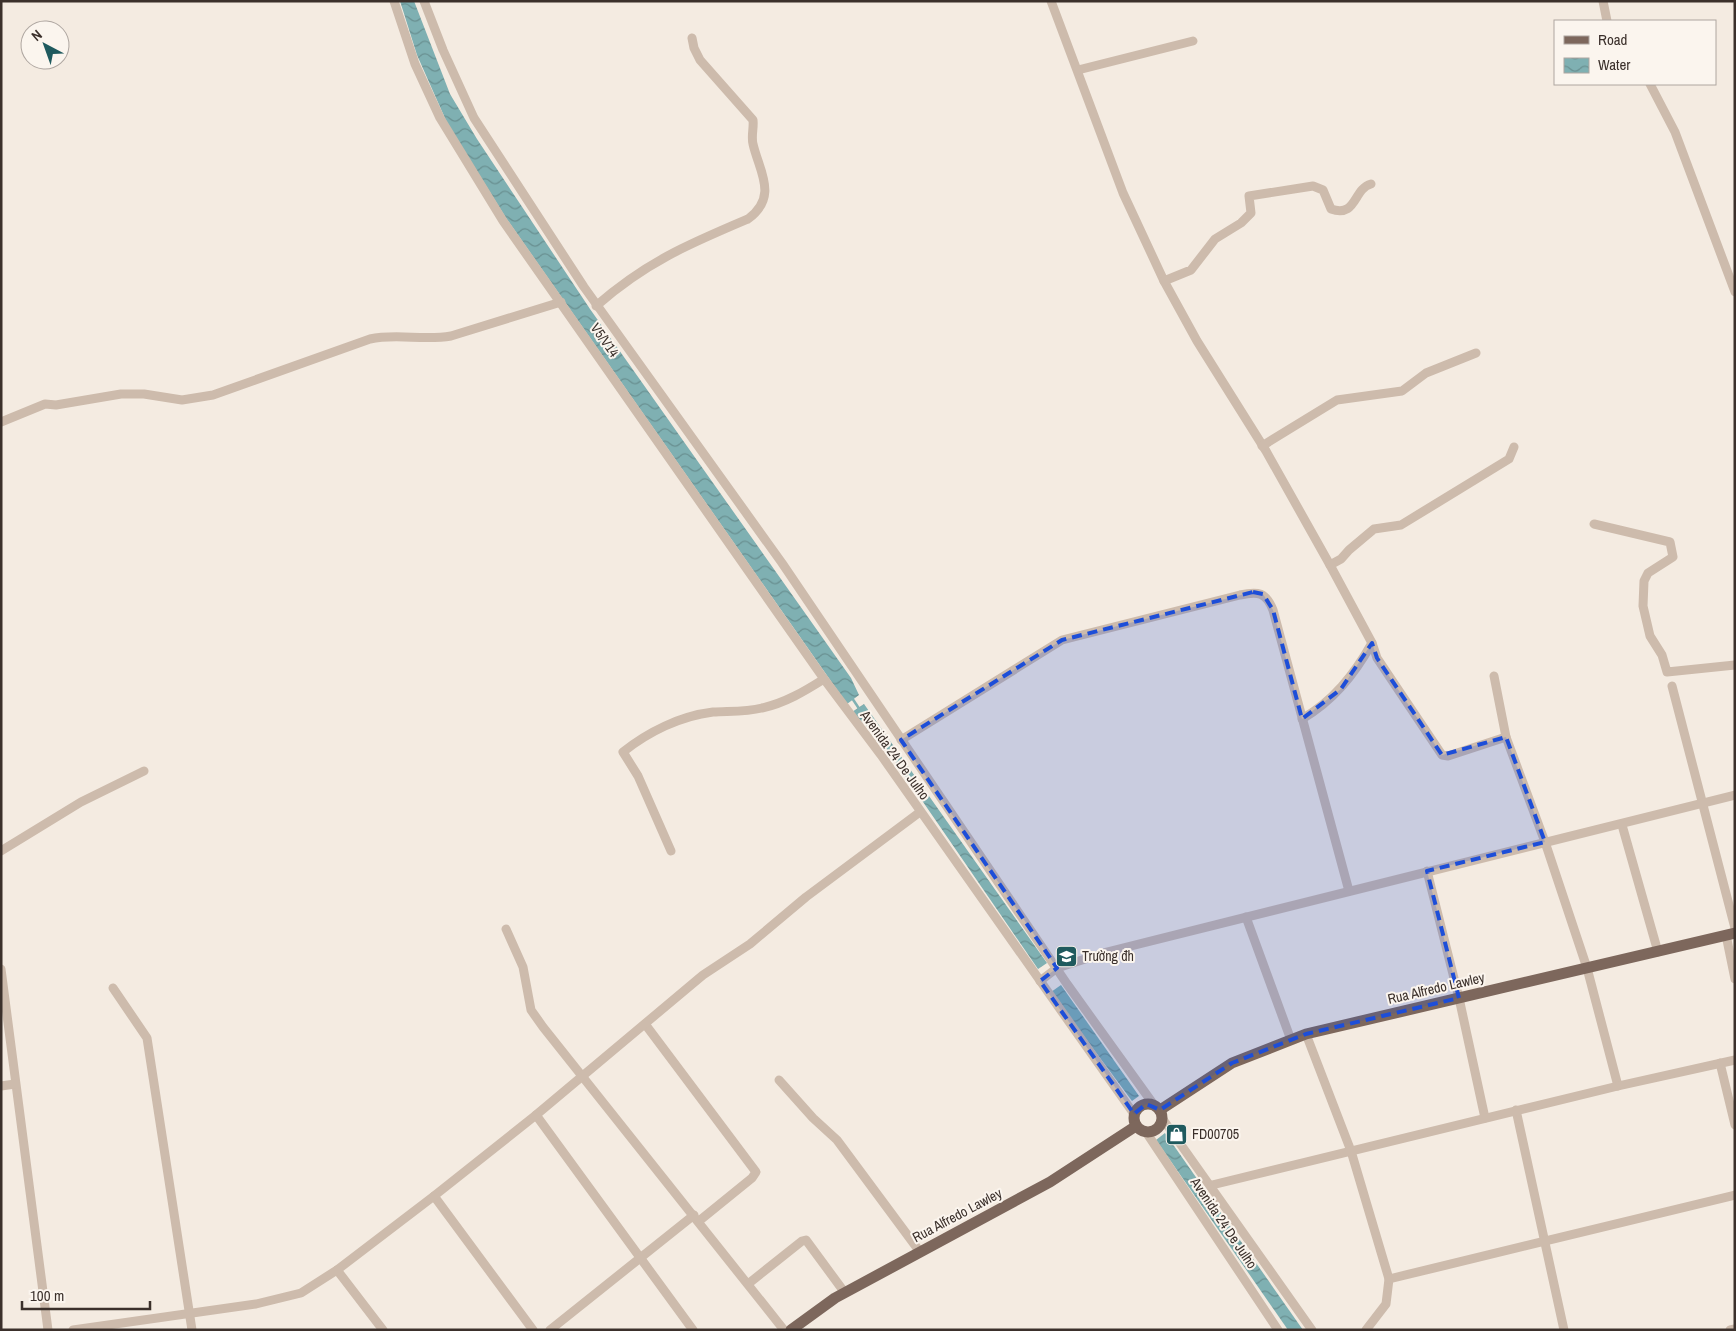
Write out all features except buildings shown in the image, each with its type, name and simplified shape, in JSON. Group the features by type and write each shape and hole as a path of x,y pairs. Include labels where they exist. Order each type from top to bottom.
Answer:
{"main road":[{"name":"Rua Alfredo Lawley","path":"1159,1111 1232,1063 1306,1034 1658,952 1732,932"},
{"path":"1142,1105 1159,1111 1157,1129 1139,1124 1142,1105"},
{"name":"Rua Alfredo Lawley","path":"791,1330 845,1293 1050,1182 1139,1124"}],"street":[{"name":"V5/V14","path":"394,1 415,64 440,118 503,221 824,679"},
{"path":"424,1 442,50 474,118 596,306 782,563 1057,968 1212,1185 1312,1330"},
{"path":"1051,1 1123,193 1164,281 1197,341 1262,446 1330,565 1372,643 1377,658 1442,755 1448,756 1506,737"},
{"path":"1603,1 1607,20"},
{"path":"596,306 624,281 653,263 675,253 694,241 748,219 755,214 762,200 766,185 752,140 753,120 700,60 694,48 692,38"},
{"path":"1078,70 1193,41"},
{"path":"1651,85 1674,132 1735,292"},
{"path":"1164,281 1191,270 1215,239 1241,223 1251,212 1248,199 1250,196 1313,186 1323,190 1331,209 1347,209 1352,206 1361,189 1371,184"},
{"path":"1,422 45,404 56,405 121,394 144,394 182,400 205,397 327,356 370,338 386,335 432,340 451,336 561,302"},
{"path":"1262,446 1337,400 1402,391 1426,373 1476,353"},
{"path":"1330,565 1341,559 1374,529 1401,525 1509,459 1514,447"},
{"path":"1594,524 1670,542 1674,557 1648,573 1644,581 1643,606 1650,636 1662,655 1668,672 1735,665"},
{"path":"901,740 1062,640 1099,629 1253,592 1263,594 1271,605 1349,891"},
{"path":"1302,719 1315,711 1341,689 1360,666 1372,643"},
{"path":"1494,676 1506,737 1545,842 1587,968 1618,1086"},
{"path":"671,851 638,776 623,752 640,738 696,715 760,709 787,700 824,679"},
{"name":"Avenida 24 De Julho","path":"824,679 881,755 1040,981 1278,1330"},
{"path":"1672,686 1703,804 1732,932 1735,979"},
{"path":"1,851 81,802 144,771"},
{"path":"1040,981 1057,968 1107,952 1545,842 1622,825 1735,795"},
{"path":"74,1330 190,1314 301,1293 337,1270 434,1196 536,1116 703,975 750,944 806,896 920,812"},
{"path":"1622,825 1658,952"},
{"path":"1427,872 1459,998 1485,1118"},
{"path":"1246,917 1291,1040"},
{"path":"506,929 523,967 531,1010 784,1330"},
{"path":"1,969 48,1330"},
{"path":"113,988 147,1038 192,1330"},
{"path":"550,1330 642,1256 752,1178 756,1172 645,1024"},
{"path":"1306,1034 1351,1151 1390,1279 1386,1304 1367,1329"},
{"path":"1212,1185 1516,1110 1735,1060"},
{"path":"1720,1063 1735,1126"},
{"path":"779,1080 813,1118 837,1140 920,1252"},
{"path":"1,1086 15,1084"},
{"path":"1516,1110 1543,1242 1564,1330"},
{"path":"536,1116 642,1256 693,1330"},
{"path":"1390,1279 1735,1195"},
{"path":"434,1196 533,1330"},
{"path":"748,1284 802,1241 806,1240 845,1293"},
{"path":"337,1270 383,1330"},
{"path":"1730,1330 1735,1329"}],"highlighted area":[{"path":"1253,592 1263,594 1273,610 1302,719 1341,689 1372,643 1377,658 1442,755 1506,737 1545,842 1427,871 1459,998 1306,1034 1232,1063 1160,1110 1146,1104 1134,1114 1040,981 1057,968 901,740 1062,640"}],"water":[{"path":"400,1 414,1 450,94 477,139 590,309 851,678 859,695 847,704 506,218 448,125 417,55"},
{"path":"864,704 1047,963 1038,969 879,738 852,712"},
{"path":"1061,985 1139,1096 1132,1101 1051,992"},
{"path":"1165,1133 1303,1330 1288,1330 1156,1140"}],"waterway":[{"path":"852,698 860,710"}],"place":[{"name":"Trường đh","path":"1066,956"},
{"name":"FD00705","path":"1176,1134"}]}
